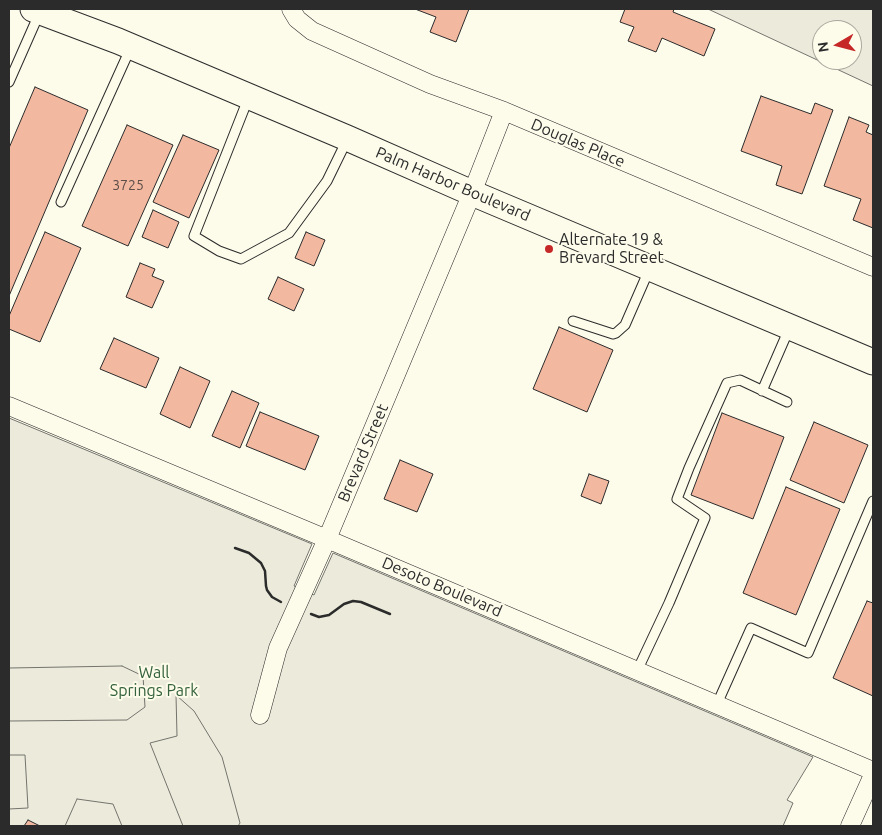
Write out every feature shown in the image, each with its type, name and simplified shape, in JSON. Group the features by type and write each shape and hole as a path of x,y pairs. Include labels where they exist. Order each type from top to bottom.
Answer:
{"main road":[{"name":"Palm Harbor Boulevard","path":"37,10 249,96 472,193 873,362"}],"street":[{"name":"Douglas Place","path":"291,9 296,18 312,31 430,84 504,111 873,267"},
{"name":"Brevard Street","path":"260,715 278,648 327,539 472,193 504,111"},
{"name":"Desoto Boulevard","path":"9,406 873,771"},
{"path":"850,826 873,775"}],"lane":[{"path":"9,82 37,10"},
{"path":"61,202 131,47"},
{"path":"249,96 194,236 219,251 242,259 289,233 327,181 348,138"},
{"path":"573,321 612,334 616,333 625,325 650,268"},
{"path":"762,391 790,327"},
{"path":"637,671 670,603 705,518 677,499 727,382 740,380 787,402"},
{"path":"717,704 751,628 808,653 873,501"}],"green space":[{"path":"708,9 873,9 873,86 839,70 862,70 862,20 812,20 812,58"},
{"name":"Wall Springs Park","path":"9,418 312,544 294,586 314,595 333,553 813,757 787,800 793,803 783,826 9,826"}],"shaded area":[{"path":"122,666 143,676 145,707 127,720 9,721 9,668"},
{"path":"176,695 194,711 222,757 240,823 238,826 183,826 150,743 177,736"},
{"path":"9,755 25,755 28,808 9,809"},
{"path":"77,799 113,804 122,826 65,826"}],"building":[{"path":"415,9 469,9 456,42 430,32 436,17"},
{"path":"625,9 674,9 673,12 715,29 704,56 662,38 656,52 628,41 634,27 620,22"},
{"path":"35,87 88,110 9,296 9,148"},
{"path":"761,96 811,114 815,103 833,110 802,194 776,185 782,166 741,151"},
{"path":"849,117 869,125 866,132 873,135 873,228 853,220 861,199 824,186"},
{"path":"127,125 173,145 128,246 82,226"},
{"path":"183,135 219,150 189,218 153,202"},
{"path":"153,210 179,222 168,248 142,237"},
{"path":"45,232 81,248 40,342 9,329 9,316"},
{"path":"306,232 325,240 314,266 295,258"},
{"path":"140,263 155,269 152,276 164,281 152,308 126,297"},
{"path":"278,277 304,289 294,311 268,299"},
{"path":"559,327 613,350 587,412 533,389"},
{"path":"114,338 159,358 146,388 100,369"},
{"path":"180,367 210,381 190,428 160,414"},
{"path":"232,391 259,403 240,448 212,436"},
{"path":"260,412 319,436 305,470 246,446"},
{"path":"722,413 784,437 753,519 691,495"},
{"path":"814,422 868,445 844,503 790,480"},
{"path":"400,460 433,474 417,512 384,499"},
{"path":"589,474 609,481 601,504 581,496"},
{"path":"786,487 840,509 796,615 743,593"},
{"path":"867,601 873,603 873,696 833,678"},
{"path":"28,820 40,826 24,826"}],"wall":[{"path":"235,548 249,553 261,563 265,571 267,590 272,597 281,602"},
{"path":"311,614 319,617 329,615 344,604 353,601 361,602 390,614"}],"place":[{"name":"Alternate 19 & Brevard Street","path":"549,249"}]}
